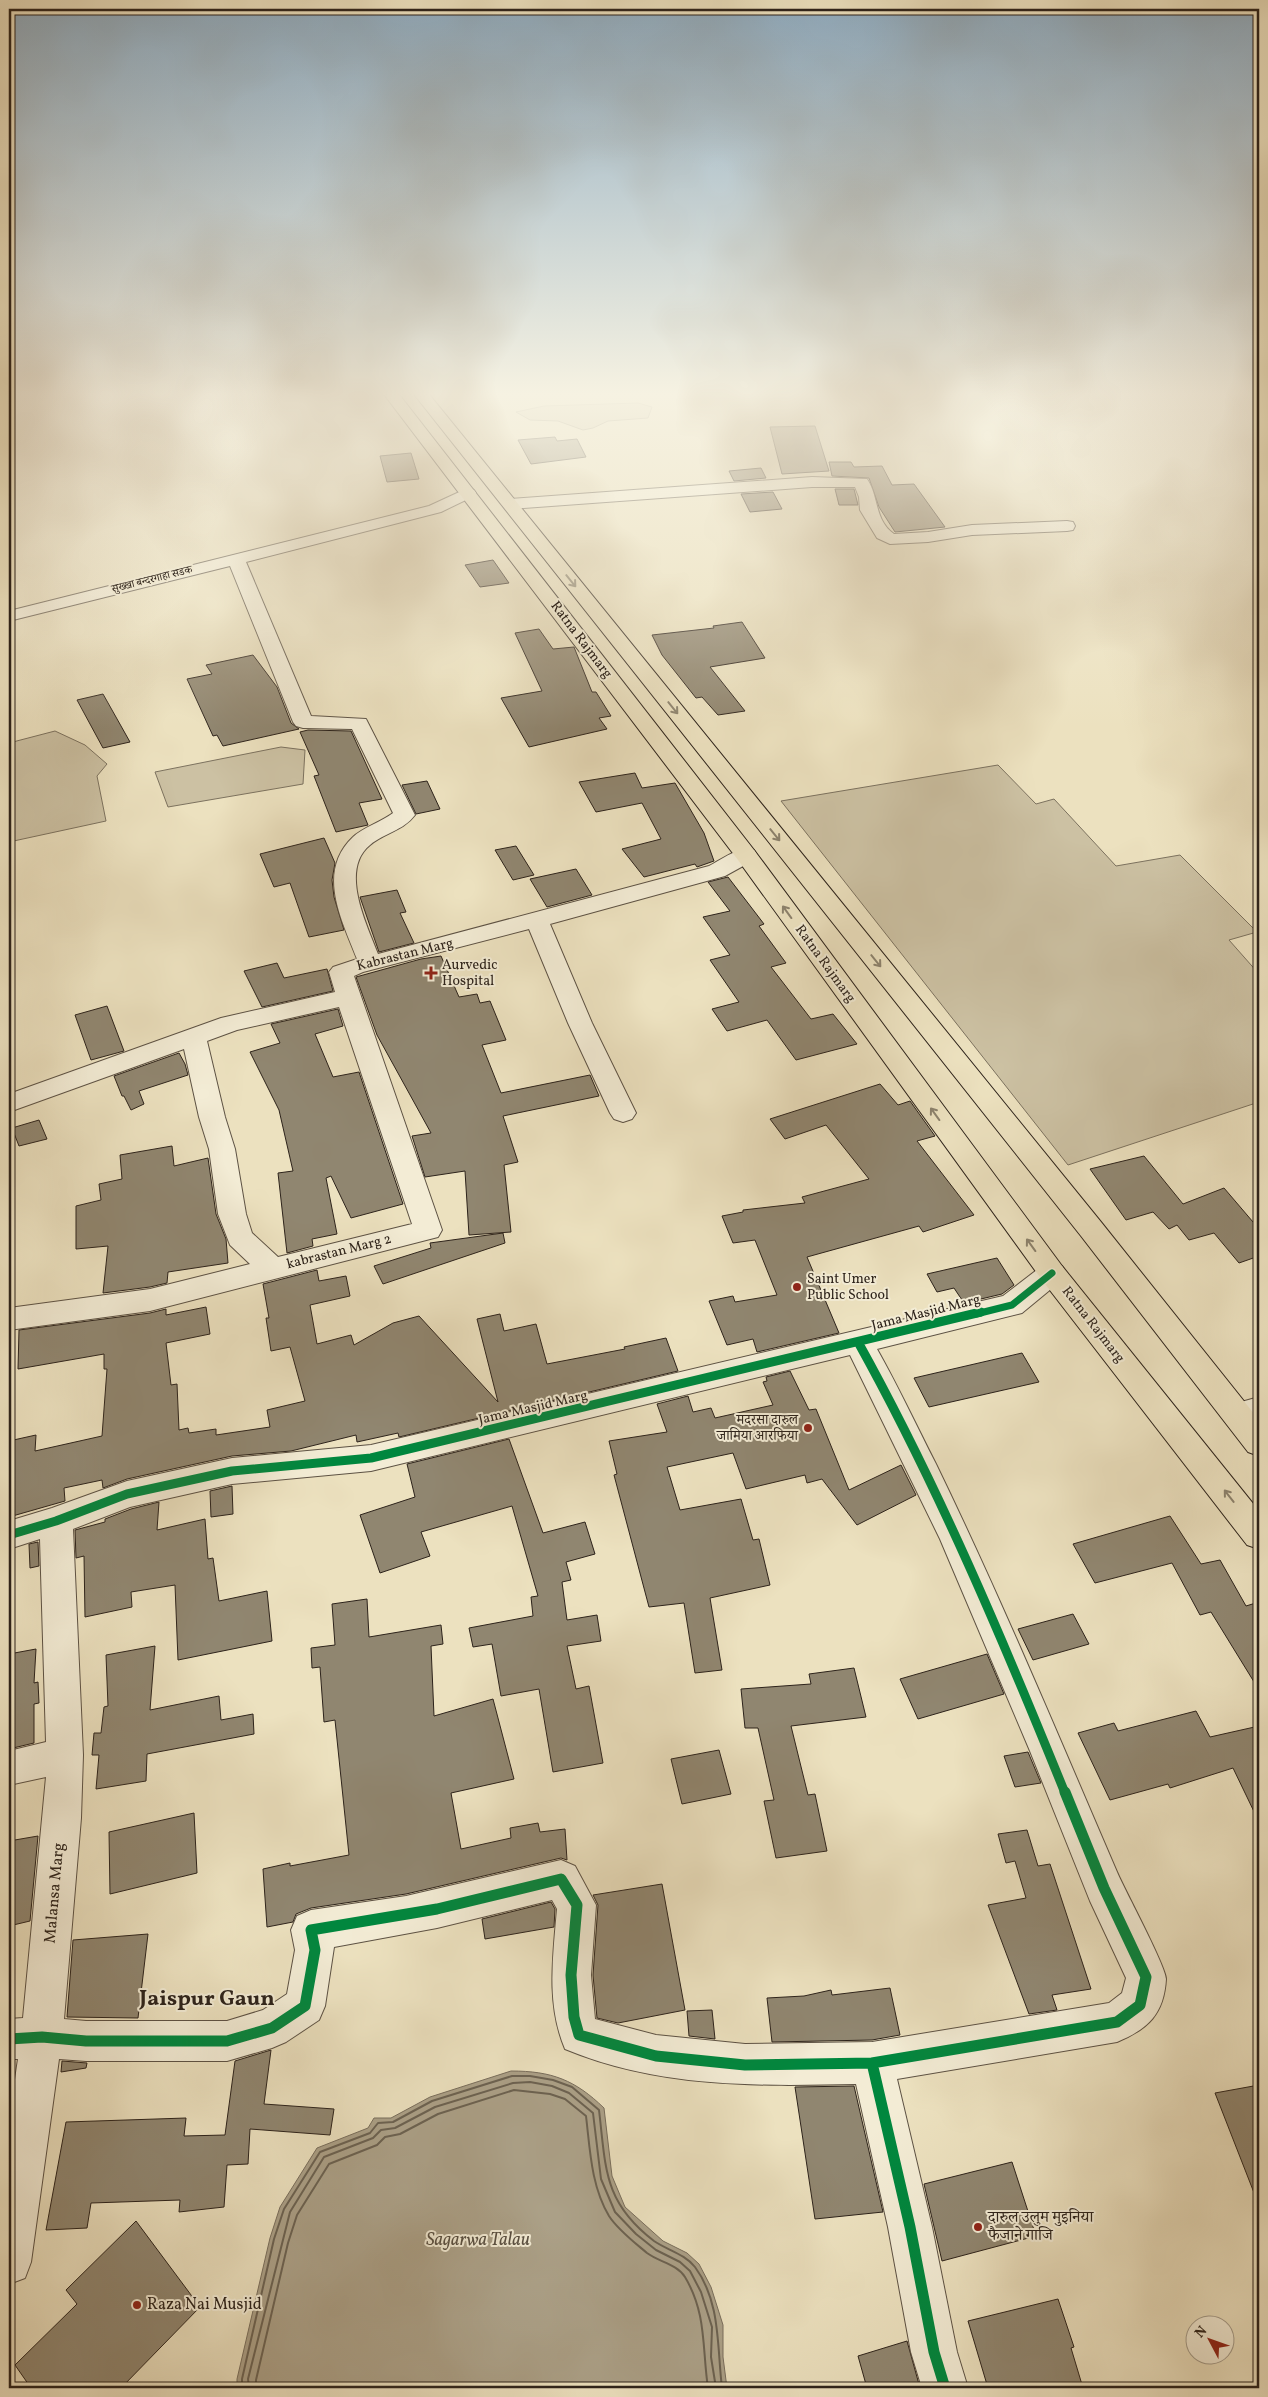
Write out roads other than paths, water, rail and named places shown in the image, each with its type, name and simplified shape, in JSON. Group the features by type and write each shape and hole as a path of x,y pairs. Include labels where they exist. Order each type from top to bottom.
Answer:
{"highway":[{"name":"Ratna Rajmarg","path":"477,505 746,855 1052,1273 1259,1534"},
{"name":"Ratna Rajmarg","path":"511,505 1248,1412 1259,1443"}],"street":[{"name":"सुख्खा बन्दरगाहा सडक","path":"9,616 442,505"},
{"path":"868,505 868,510 883,534 890,539 928,537 972,530 1067,526"},
{"path":"236,558 303,722 359,722 404,815 390,826 361,841 346,865 346,900 370,963"},
{"name":"Kabrastan Marg","path":"348,997 341,972 537,921 717,871 746,855"},
{"path":"537,921 580,1023 623,1113"},
{"path":"9,1103 230,1024 348,997"},
{"name":"kabrastan Marg 2","path":"9,1319 150,1300 428,1230 348,997"},
{"path":"192,1038 202,1069 212,1117 222,1149 235,1222 240,1238 271,1268"},
{"name":"Jama Masjid Marg","path":"9,1535 56,1521 127,1494 232,1471 371,1458 1012,1305 1052,1273"},
{"path":"25,2038 121,2042 227,2041 272,2028 305,2006 315,1950 312,1930 357,1924 482,1900 561,1879 577,1905 572,1976 574,2017 579,2035 656,2056 745,2065 872,2063 1116,2022 1140,2005 1146,1976 1104,1888 1048,1751 956,1540 878,1378 858,1342"},
{"name":"Malansa Marg","path":"9,2262 25,2038 62,1818 65,1754 56,1521"},
{"path":"9,1768 65,1754"},
{"path":"872,2063 910,2227 934,2352 945,2388"}],"water":[{"name":"Sagarwa Talau","path":"511,2071 539,2073 562,2079 583,2090 604,2108 612,2176 625,2207 663,2241 687,2253 699,2264 711,2287 723,2325 723,2357 727,2388 237,2388 237,2379 270,2238 280,2207 317,2148 368,2128 374,2118 391,2118 430,2097"}],"place":[{"name":"Aurvedic Hospital","path":"431,973"},
{"name":"Saint Umer Public School","path":"797,1287"},
{"name":"मदरसा दारुल जामिया आरफिया","path":"808,1428"},
{"name":"दारुल उलुम मुइनिया फैजाने गाजि","path":"978,2227"},
{"name":"Raza Nai Musjid","path":"137,2305"}],"district":[{"name":"Jaispur Gaun","path":"207,1999"}]}
